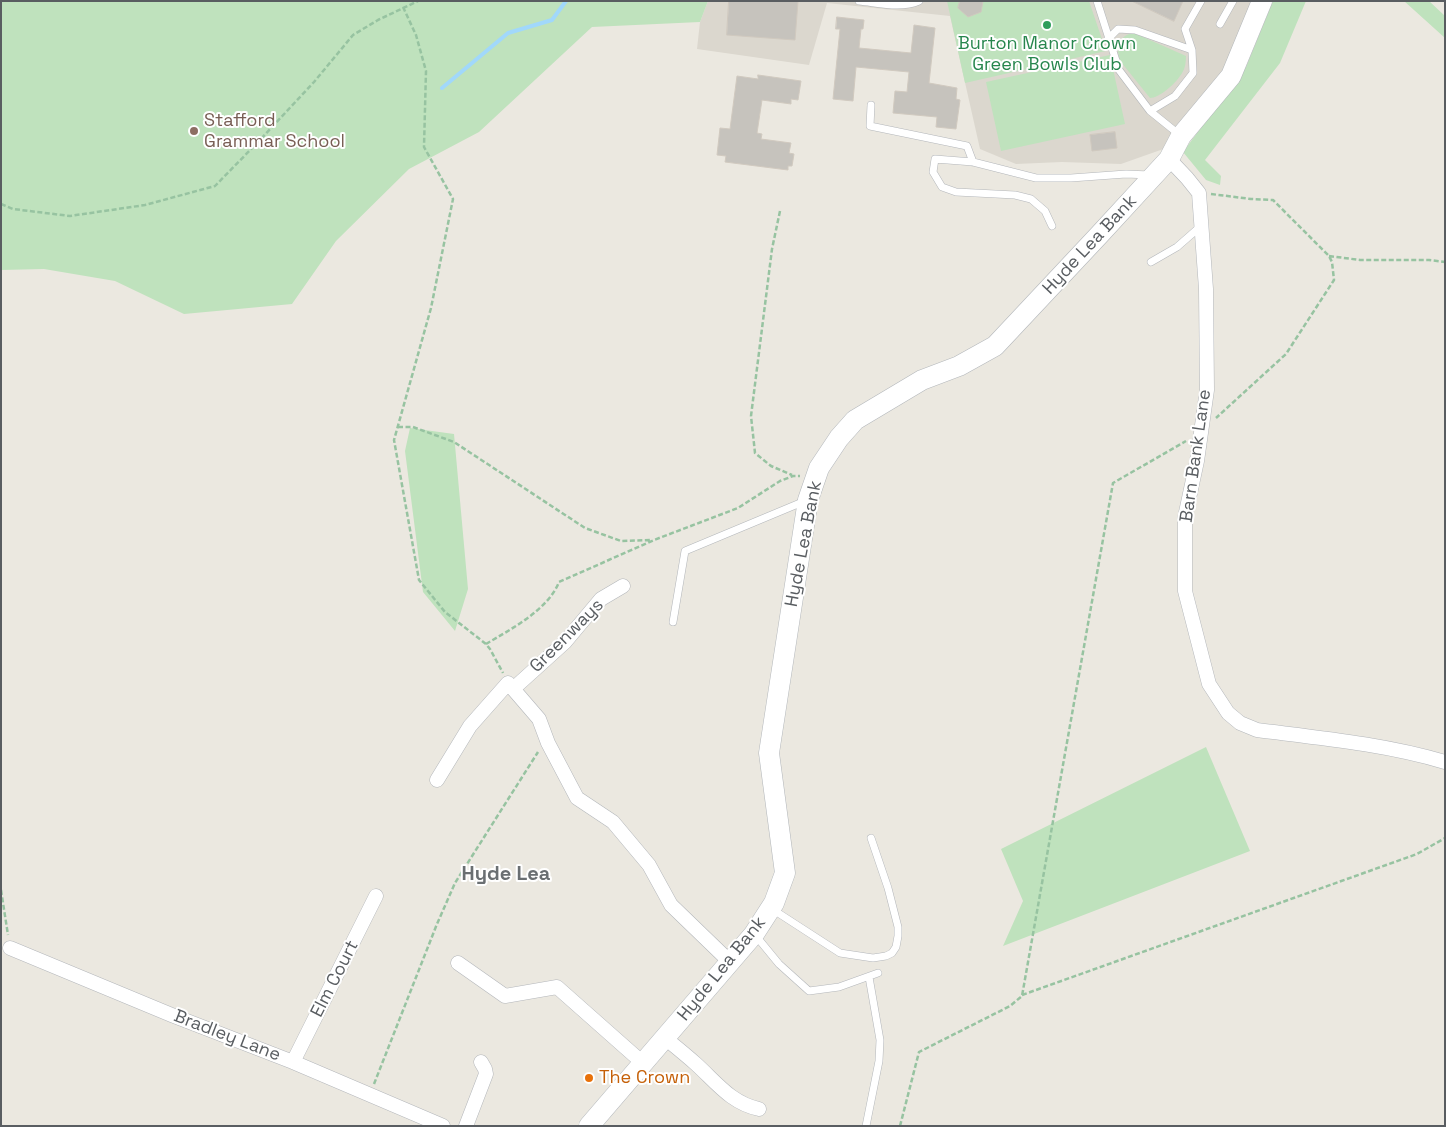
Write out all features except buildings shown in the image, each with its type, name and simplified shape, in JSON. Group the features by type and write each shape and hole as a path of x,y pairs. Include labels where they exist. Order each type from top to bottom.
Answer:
{"street":[{"name":"Hyde Lea Bank","path":"589,1126 754,934 774,903 785,873 768,753 808,500 815,476 839,438 855,420 922,380 959,366 995,346 1168,158 1181,136 1231,76 1262,1"},
{"path":"1168,158 1199,193"},
{"name":"Barn Bank Lane","path":"1199,193 1206,289 1207,390 1197,461 1185,517 1185,591 1210,684 1228,713 1240,723 1257,730 1384,747 1445,762"},
{"name":"Greenways","path":"437,780 470,726 510,686 565,642 601,599 623,586"},
{"path":"510,686 539,719 548,743 578,798 613,822 649,865 671,905 730,962"},
{"name":"Elm Court","path":"293,1062 376,896"},
{"name":"Bradley Lane","path":"10,948 174,1016 293,1062 443,1126"},
{"path":"458,963 505,996 557,987 644,1064"},
{"path":"665,1038 696,1063 733,1098 747,1106 760,1109"},
{"path":"466,1126 486,1074 481,1062"}],"lane":[{"path":"859,1 902,5 913,4 919,1"},
{"path":"1097,1 1119,70 1150,111 1181,136"},
{"path":"1150,111 1175,96 1193,74 1192,50 1185,30 1200,1"},
{"path":"1220,24 1233,1"},
{"path":"1108,39 1118,30 1135,30 1192,50"},
{"path":"871,105 870,126 967,146 972,162"},
{"path":"1052,226 1045,212 1031,199 1015,195 956,192 942,187 933,172 935,159 972,162 1036,178 1071,178 1126,174 1153,175"},
{"path":"1151,262 1177,247 1202,226"},
{"path":"674,622 685,551 808,500"},
{"path":"771,908 840,953 873,958 892,953 896,947 898,927 888,888 871,838"},
{"path":"754,934 779,964 809,991 839,987 878,973"},
{"path":"866,1126 879,1061 880,1040 869,977"}],"path":[{"path":"1,204 13,209 70,216 145,205 215,186 314,82 353,36 378,20 418,1"},
{"path":"403,7 416,35 426,71 424,147 453,199 431,308 394,440 419,580 445,612 486,644 510,686"},
{"path":"1022,996 1113,483 1200,433 1286,354 1334,280 1332,262 1329,256 1273,200 1199,193"},
{"path":"780,211 772,250 752,416 755,453 771,466 793,476"},
{"path":"1329,256 1360,260 1429,260 1445,262"},
{"path":"398,426 414,426 454,442 585,528 621,541 654,540"},
{"path":"486,644 527,620 555,592 559,582 654,540 738,508 780,480 793,476 815,476"},
{"path":"370,1095 455,883 532,762 542,747 548,743"},
{"path":"900,1126 919,1052 1010,1006 1022,996 1417,854 1445,838"},
{"path":"1,890 10,948"}],"shaded area":[{"path":"708,1 1257,1 1225,73 1169,147 1121,164 1062,162 1016,164 980,149 950,16 827,3 809,65 697,49 700,22"}],"green space":[{"name":"Stafford Grammar School","path":"1,1 708,1 700,22 592,27 479,132 409,169 336,241 292,304 184,314 115,281 44,269 1,270"},
{"path":"947,1 1089,1 1106,51 965,83"},
{"path":"1273,1 1306,1 1280,63 1205,160 1221,176 1220,185 1206,180 1183,152 1246,67"},
{"path":"1404,1 1429,1 1445,16 1445,38"},
{"path":"1134,33 1186,56 1182,74 1158,96 1150,98 1119,57 1119,43 1124,37"},
{"path":"1110,55 1125,124 1001,151 986,82"},
{"path":"410,428 454,434 468,589 455,631 423,592 405,451"},
{"path":"1206,747 1250,851 1003,946 1023,901 1001,849"}],"waterway":[{"path":"442,88 508,33 552,20 566,1"}],"place":[{"name":"Burton Manor Crown Green Bowls Club","path":"1047,25"},
{"name":"Stafford Grammar School","path":"194,131"},
{"name":"The Crown","path":"589,1078"}],"district":[{"name":"Hyde Lea","path":"506,875"}]}
